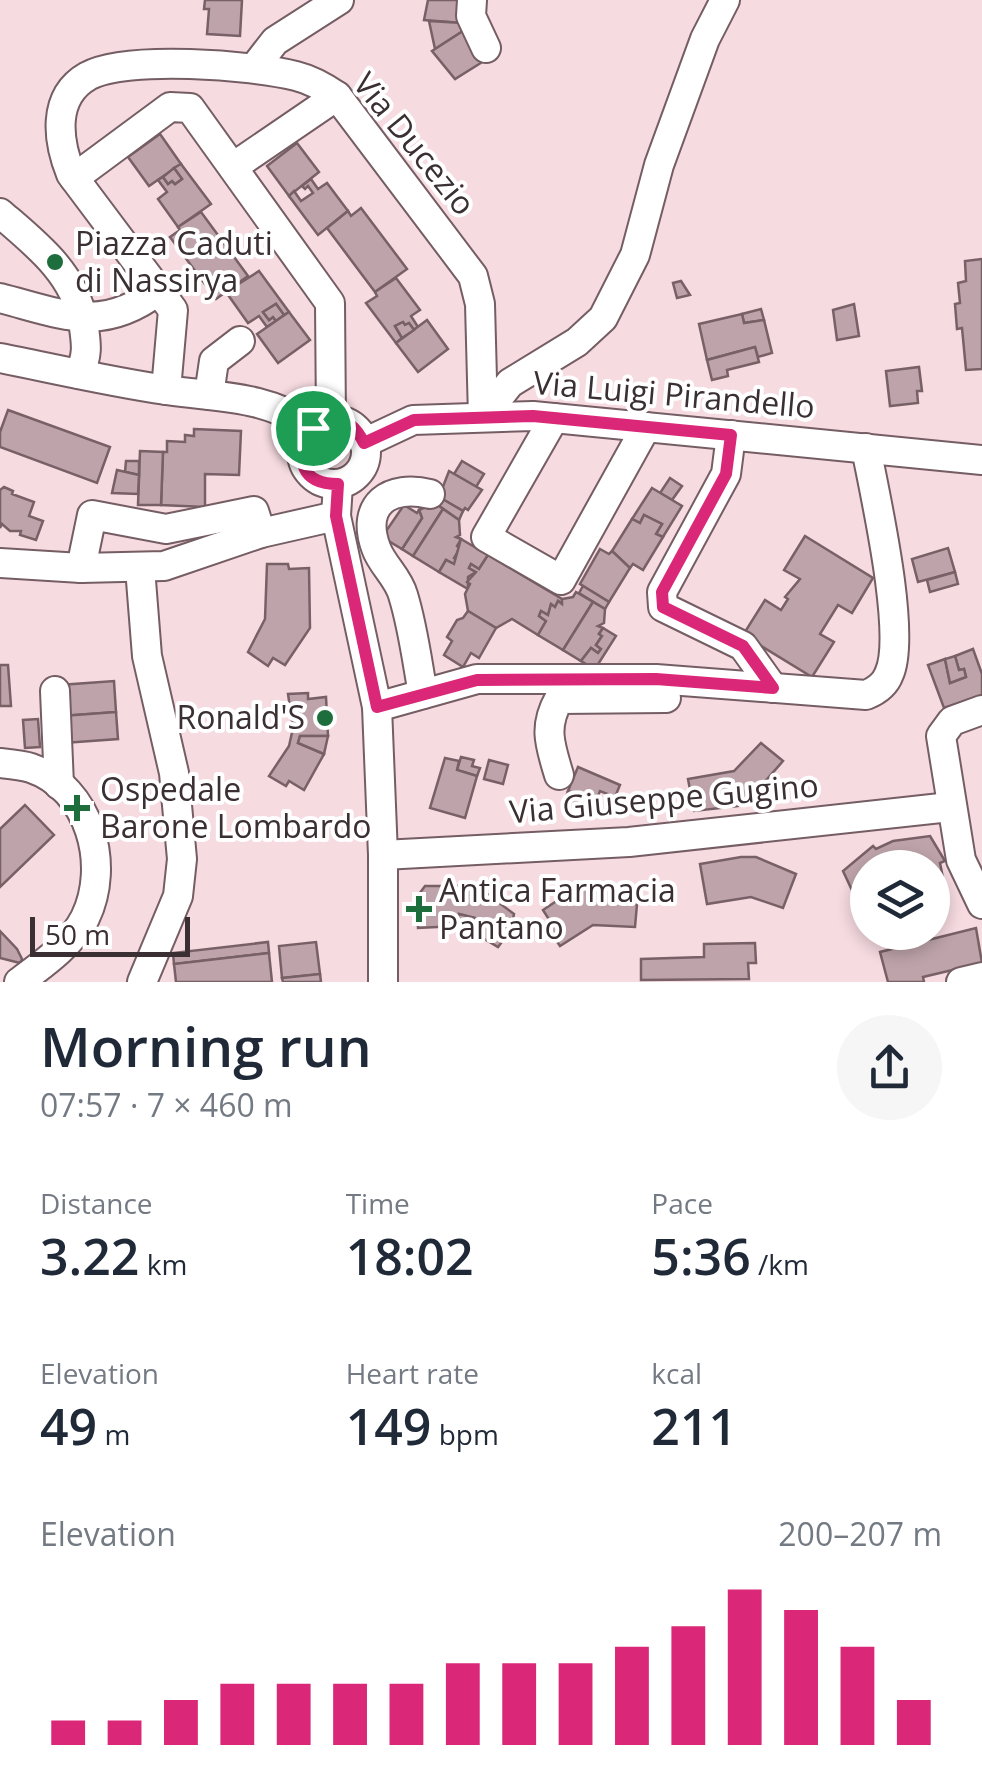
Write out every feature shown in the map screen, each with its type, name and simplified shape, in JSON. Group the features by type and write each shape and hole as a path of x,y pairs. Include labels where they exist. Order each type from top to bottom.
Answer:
{"street":[{"path":"472,0 471,16 486,48"},
{"path":"483,417 510,383 577,342 603,318 634,254 659,165 705,39 725,0"},
{"path":"254,68 275,41 324,4"},
{"name":"Via Ducezio","path":"166,390 173,310 74,178 63,153 59,124 71,92 88,76 154,64 254,68 318,83 337,96 473,276 480,304 483,417"},
{"path":"233,167 337,96"},
{"path":"0,358 166,390 248,399 322,424 354,428 364,443 363,465 353,478 338,484 314,478 303,461 305,439 322,424 330,303 190,108 170,107 74,178"},
{"path":"0,213 70,281 81,306 88,342 79,374"},
{"path":"0,298 82,320 136,307 158,290"},
{"path":"210,395 214,361 240,341"},
{"path":"554,418 486,537 561,580 646,427"},
{"name":"Via Luigi Pirandello","path":"364,443 414,420 554,418 982,460"},
{"path":"731,435 726,474 662,592 663,607 743,646 773,688"},
{"path":"377,707 477,680 656,679 866,695 877,690 889,676 894,655 889,570 866,448"},
{"path":"338,484 336,516 377,707 383,982"},
{"path":"423,694 401,587 376,550 374,519 379,502 388,494 412,490 430,494"},
{"path":"81,568 92,514 166,529 254,512 262,534"},
{"path":"0,563 81,568 164,566 262,534 336,516"},
{"path":"140,568 147,656 174,773 182,860 178,896 142,982"},
{"path":"559,775 547,736 550,714 559,699 696,698 701,682"},
{"path":"55,691 59,785"},
{"path":"982,710 952,720 943,730 941,742 961,860 982,904"},
{"path":"0,764 32,768 59,785 83,812 94,841 98,868 94,896 84,921 23,981"},
{"name":"Via Giuseppe Gugino","path":"383,855 629,842 950,806"},
{"path":"961,982 982,977"}],"building":[{"path":"205,0 242,0 240,36 207,34 209,9 204,9"},
{"path":"428,0 463,0 462,23 424,20"},
{"path":"429,21 462,23 463,31 435,49"},
{"path":"463,31 484,61 455,79 432,51"},
{"path":"160,134 181,164 149,186 128,157"},
{"path":"297,143 319,172 289,196 267,166"},
{"path":"181,164 211,204 178,227 158,199 167,192 158,180 163,177 168,184 175,184 182,179 174,168"},
{"path":"174,168 182,179 168,184 163,177"},
{"path":"311,179 318,189 327,183 348,211 318,235 289,196 294,191 301,201 313,193 308,186 302,186"},
{"path":"361,208 407,269 375,292 327,228 348,211 351,216"},
{"path":"201,212 248,276 216,299 170,237"},
{"path":"982,259 982,369 966,370 962,328 957,329 958,283 966,281 965,261"},
{"path":"259,271 289,312 284,315 276,304 263,312 269,320 273,317 276,321 267,327 259,316 248,323 226,292"},
{"path":"396,278 420,310 411,316 418,327 414,330 409,323 395,326 402,338 396,343 366,303"},
{"path":"681,281 690,295 677,298 673,283"},
{"path":"276,304 284,315 276,321 273,317 269,320 263,312"},
{"path":"854,304 859,336 837,340 833,310"},
{"path":"761,309 764,320 744,323 742,314"},
{"path":"289,312 310,340 278,363 257,334"},
{"path":"742,314 744,323 764,320 772,353 758,357 755,347 707,360 699,324"},
{"path":"427,320 448,349 418,372 396,343"},
{"path":"403,322 414,330 402,338 395,326"},
{"path":"755,347 759,362 727,370 728,376 712,380 707,360"},
{"path":"919,367 922,391 917,391 918,403 890,406 886,371"},
{"path":"8,410 110,447 97,483 0,447 0,432"},
{"path":"194,429 241,431 239,475 205,474 205,507 161,505 167,441 185,442 185,435 194,436"},
{"path":"140,451 163,452 161,505 138,505"},
{"path":"126,461 139,461 139,475 125,472"},
{"path":"462,461 484,474 476,487 454,474"},
{"path":"117,470 139,475 138,494 112,493"},
{"path":"449,471 482,490 468,510 439,497"},
{"path":"670,478 682,486 672,500 660,493"},
{"path":"4,487 34,502 29,516 43,521 36,540 2,524 0,528 0,490"},
{"path":"652,488 682,506 663,537 656,534 662,524 644,515 640,523 632,519"},
{"path":"439,497 463,511 459,520 435,503"},
{"path":"435,503 443,509 413,556 402,549 422,518 419,510"},
{"path":"404,505 417,513 419,510 422,518 402,549 382,537"},
{"path":"443,509 459,520 460,535 456,537 461,539 454,558 457,560 454,564 446,560 439,572 413,556"},
{"path":"644,515 662,524 656,534 663,537 643,570 633,564 630,568 612,551 632,519 640,523"},
{"path":"805,536 873,578 852,613 838,605 820,634 834,642 812,677 743,635 765,600 781,610 788,599 785,597 800,579 784,570"},
{"path":"461,539 488,555 479,569 471,564 469,568 476,572 468,577 468,589 439,572 446,560 454,564"},
{"path":"948,548 955,572 918,582 912,559"},
{"path":"600,549 609,554 612,551 630,568 609,602 580,584"},
{"path":"488,555 562,599 562,604 551,604 548,615 541,611 539,616 546,621 538,635 512,619 496,628 468,611 467,582 476,572 469,568 471,564 479,569"},
{"path":"267,564 309,568 310,628 285,665 273,658 268,666 248,652 265,619"},
{"path":"955,572 958,584 930,592 927,580"},
{"path":"583,586 609,602 605,609 579,593"},
{"path":"576,592 593,602 563,650 538,635 546,621 539,616 541,611 548,615 551,604 562,604 562,599 573,597"},
{"path":"593,602 605,609 604,623 598,626 603,628 599,634 602,636 596,645 601,649 598,653 591,648 581,661 563,650"},
{"path":"468,611 496,628 479,658 471,653 463,667 444,655 452,641 447,637"},
{"path":"603,628 616,636 595,669 581,661 591,648 598,653 601,649 596,645"},
{"path":"973,649 982,674 982,695 944,708 928,665 945,659 950,683 966,677 955,656"},
{"path":"955,656 966,677 950,683 945,659"},
{"path":"0,665 8,665 11,706 0,706"},
{"path":"114,681 116,712 62,716 60,685"},
{"path":"308,693 308,699 326,697 328,736 300,736 298,743 324,754 304,790 269,776 289,746 293,728 288,694"},
{"path":"116,712 118,739 64,743 62,716"},
{"path":"38,719 40,747 25,748 23,720"},
{"path":"300,736 328,736 324,754 298,743"},
{"path":"761,743 783,761 748,801 738,806 694,811 688,779 734,771"},
{"path":"461,757 474,760 472,766 480,768 477,776 457,770"},
{"path":"445,758 459,761 457,770 477,776 465,818 430,808"},
{"path":"489,760 508,765 503,784 484,779"},
{"path":"578,767 620,785 615,797 600,791 595,803 568,791"},
{"path":"568,791 595,803 590,814 564,803"},
{"path":"25,805 54,835 0,887 0,829"},
{"path":"930,836 938,850 868,850 893,841"},
{"path":"756,857 796,874 783,908 751,897 707,904 700,864"},
{"path":"850,865 850,886 843,871"},
{"path":"425,886 482,890 514,914 511,930 498,947 468,929 475,918 459,914 457,926 418,928 417,897"},
{"path":"632,887 631,904 637,904 635,927 593,925 560,946 547,927 552,924 543,910 576,888"},
{"path":"459,914 475,918 468,929 457,926"},
{"path":"976,928 982,963 923,977 924,982 888,982 880,952 950,950 950,934"},
{"path":"0,931 17,949 20,963 0,958"},
{"path":"268,942 269,953 174,964 173,953"},
{"path":"316,942 320,974 282,978 279,946"},
{"path":"755,943 756,963 748,963 749,979 641,980 641,959 704,957 704,944"},
{"path":"269,953 272,982 176,982 174,964"},
{"path":"320,974 321,982 283,982 282,978"}],"place":[{"name":"Piazza Caduti di Nassirya","path":"55,262"},
{"name":"Ronald'S","path":"325,718"},
{"name":"Ospedale Barone Lombardo","path":"77,808"},
{"name":"Antica Farmacia Pantano","path":"419,909"}],"route":[{"path":"533,416 731,435 726,474 662,592 663,607 743,646 773,688 656,679 477,680 377,707 336,516 338,484 314,478 303,461 305,439 313,428 340,421 354,428 364,443 414,420 533,416"}]}
